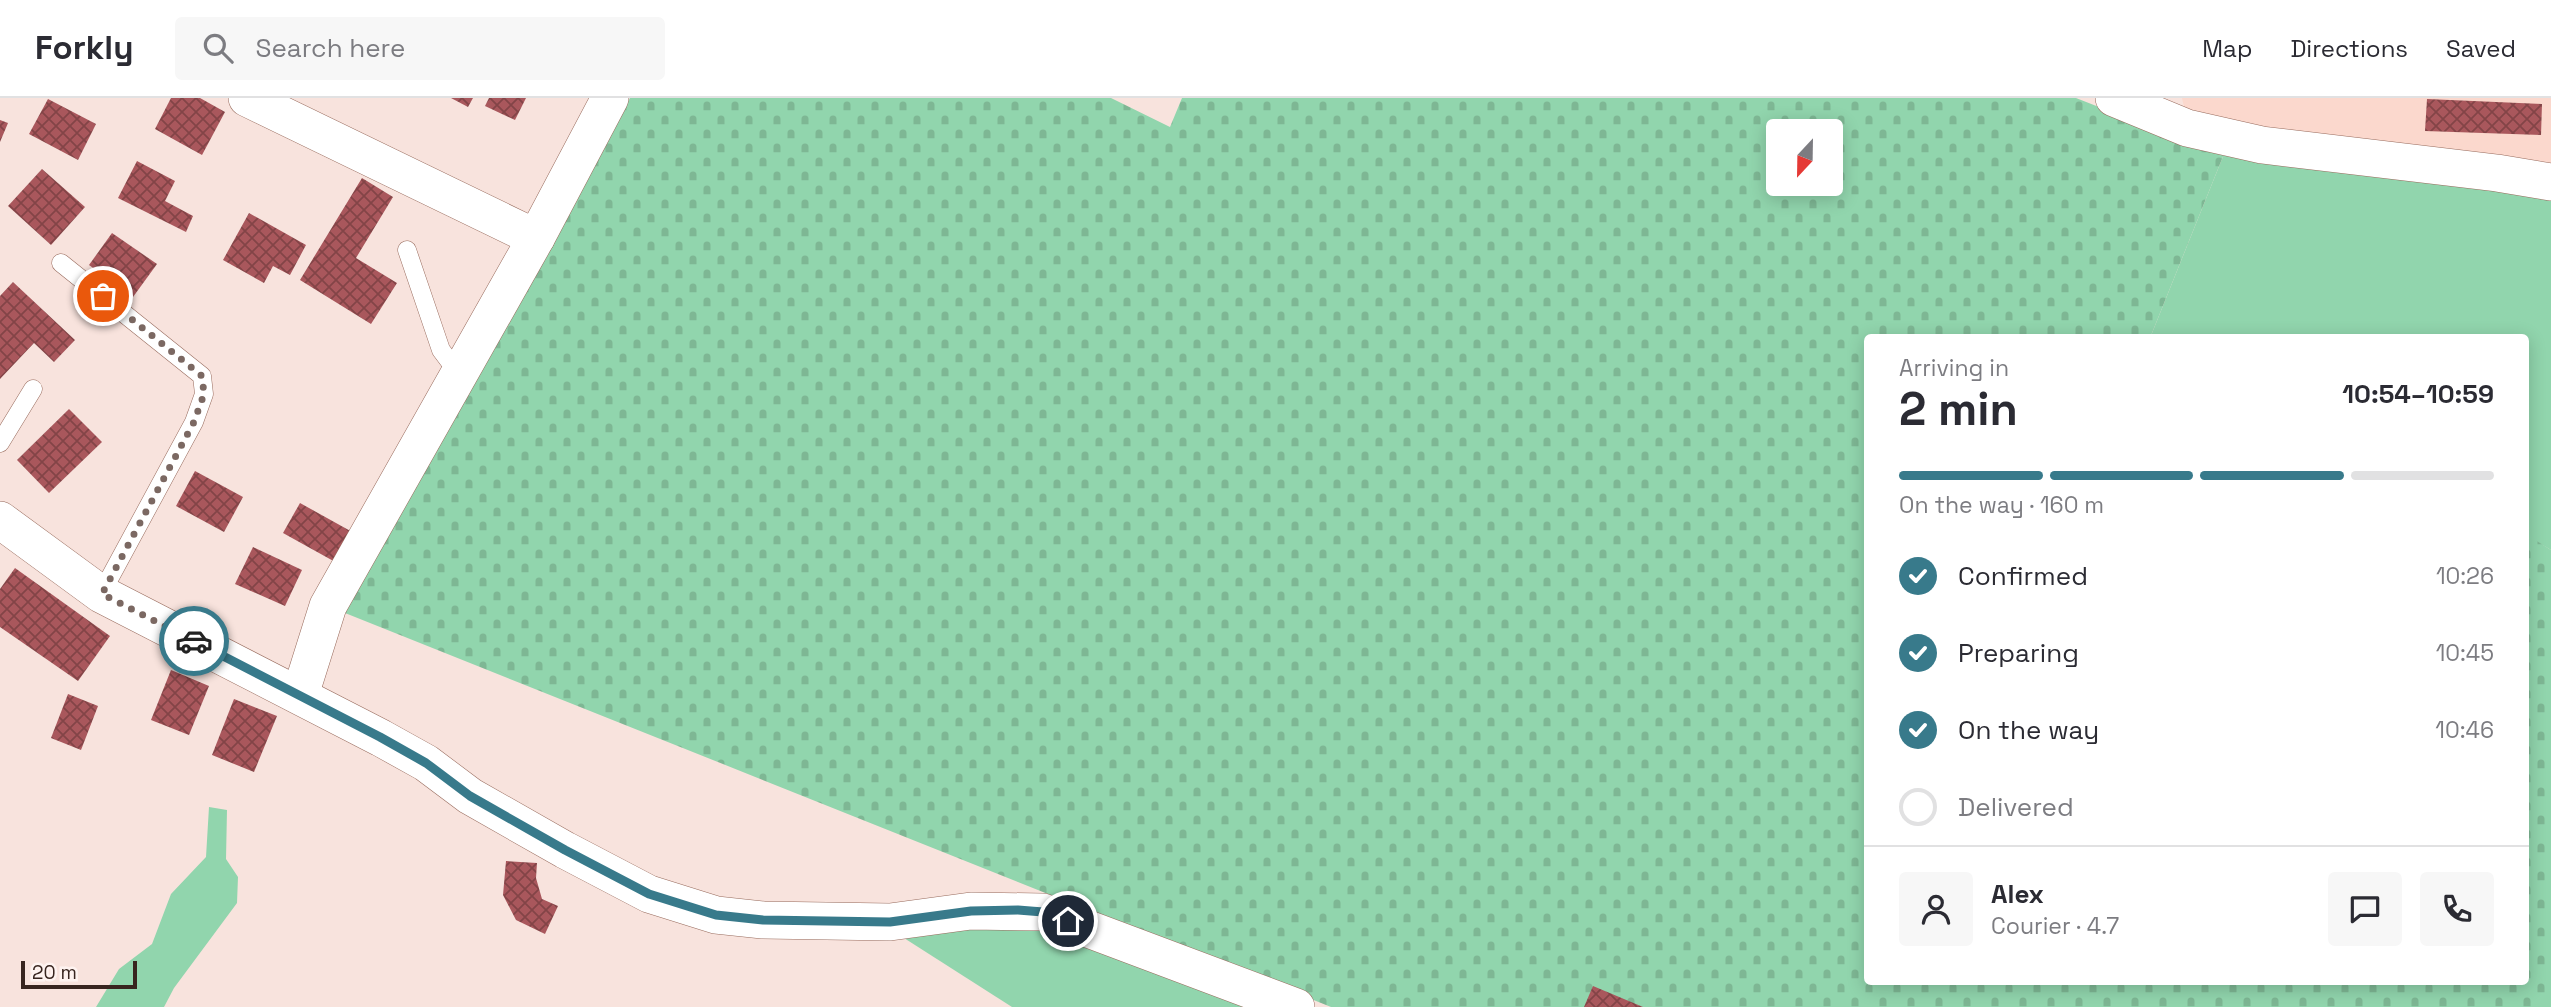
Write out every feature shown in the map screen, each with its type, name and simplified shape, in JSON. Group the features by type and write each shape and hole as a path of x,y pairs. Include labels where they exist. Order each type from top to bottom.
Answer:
{"street":[{"path":"247,98 536,237"},
{"path":"300,695 328,607 536,237 610,98"},
{"path":"2115,98 2187,128 2262,145 2551,182"},
{"path":"0,520 102,594 426,763 470,796 649,894 716,915 763,920 890,922 971,911 1043,912 1296,1007"}],"lane":[{"path":"407,250 441,350 459,374"},
{"path":"61,263 202,376 204,394 194,422 102,594"},
{"path":"0,443 33,388"}],"shaded area":[{"path":"2182,98 2551,98 2551,169 2264,130 2185,112"}],"green space":[{"path":"630,98 1111,98 1170,127 1182,98 2076,98 2224,154 2152,334 1864,334 1864,985 2529,985 2529,536 2551,550 2551,1007 1331,1007 345,613"},
{"path":"2224,154 2551,195 2551,550 2529,537 2529,334 2152,334"},
{"path":"209,807 227,810 226,859 238,877 237,903 174,988 164,1007 96,1007 119,969 152,944 171,894 206,857"},
{"path":"1038,927 1252,1007 1012,1007 893,931"}],"building":[{"path":"171,98 200,98 225,112 202,155 155,129"},
{"path":"451,98 473,98 468,107"},
{"path":"489,98 526,98 515,120 485,106"},
{"path":"48,99 96,124 78,160 29,134"},
{"path":"2427,99 2542,104 2541,135 2425,131"},
{"path":"0,120 8,123 0,142"},
{"path":"137,161 175,181 165,201 193,216 186,232 118,198"},
{"path":"42,169 85,207 51,245 8,206"},
{"path":"362,178 393,197 356,258 397,283 371,324 300,280"},
{"path":"249,213 306,245 290,275 273,266 264,283 223,260"},
{"path":"112,233 157,264 133,297 89,265"},
{"path":"13,282 75,340 54,362 34,343 0,379 0,296"},
{"path":"69,409 102,442 49,493 17,460"},
{"path":"195,471 243,497 224,532 176,506"},
{"path":"300,503 354,533 337,563 283,533"},
{"path":"253,547 302,570 285,606 235,584"},
{"path":"15,568 110,636 78,681 0,627 0,589"},
{"path":"171,670 209,686 189,735 151,720"},
{"path":"68,694 98,706 81,750 51,738"},
{"path":"234,699 277,716 254,772 212,755"},
{"path":"506,861 537,863 536,878 542,899 558,906 545,934 516,920 503,895"},
{"path":"1593,986 1643,1007 1584,1007"}],"way so far":[{"path":"103,296 202,376 204,394 194,422 102,594 194,641"}],"route":[{"path":"194,641 380,737 426,763 470,796 649,894 716,915 763,920 890,922 971,911 1018,910 1043,912 1068,921"}]}
